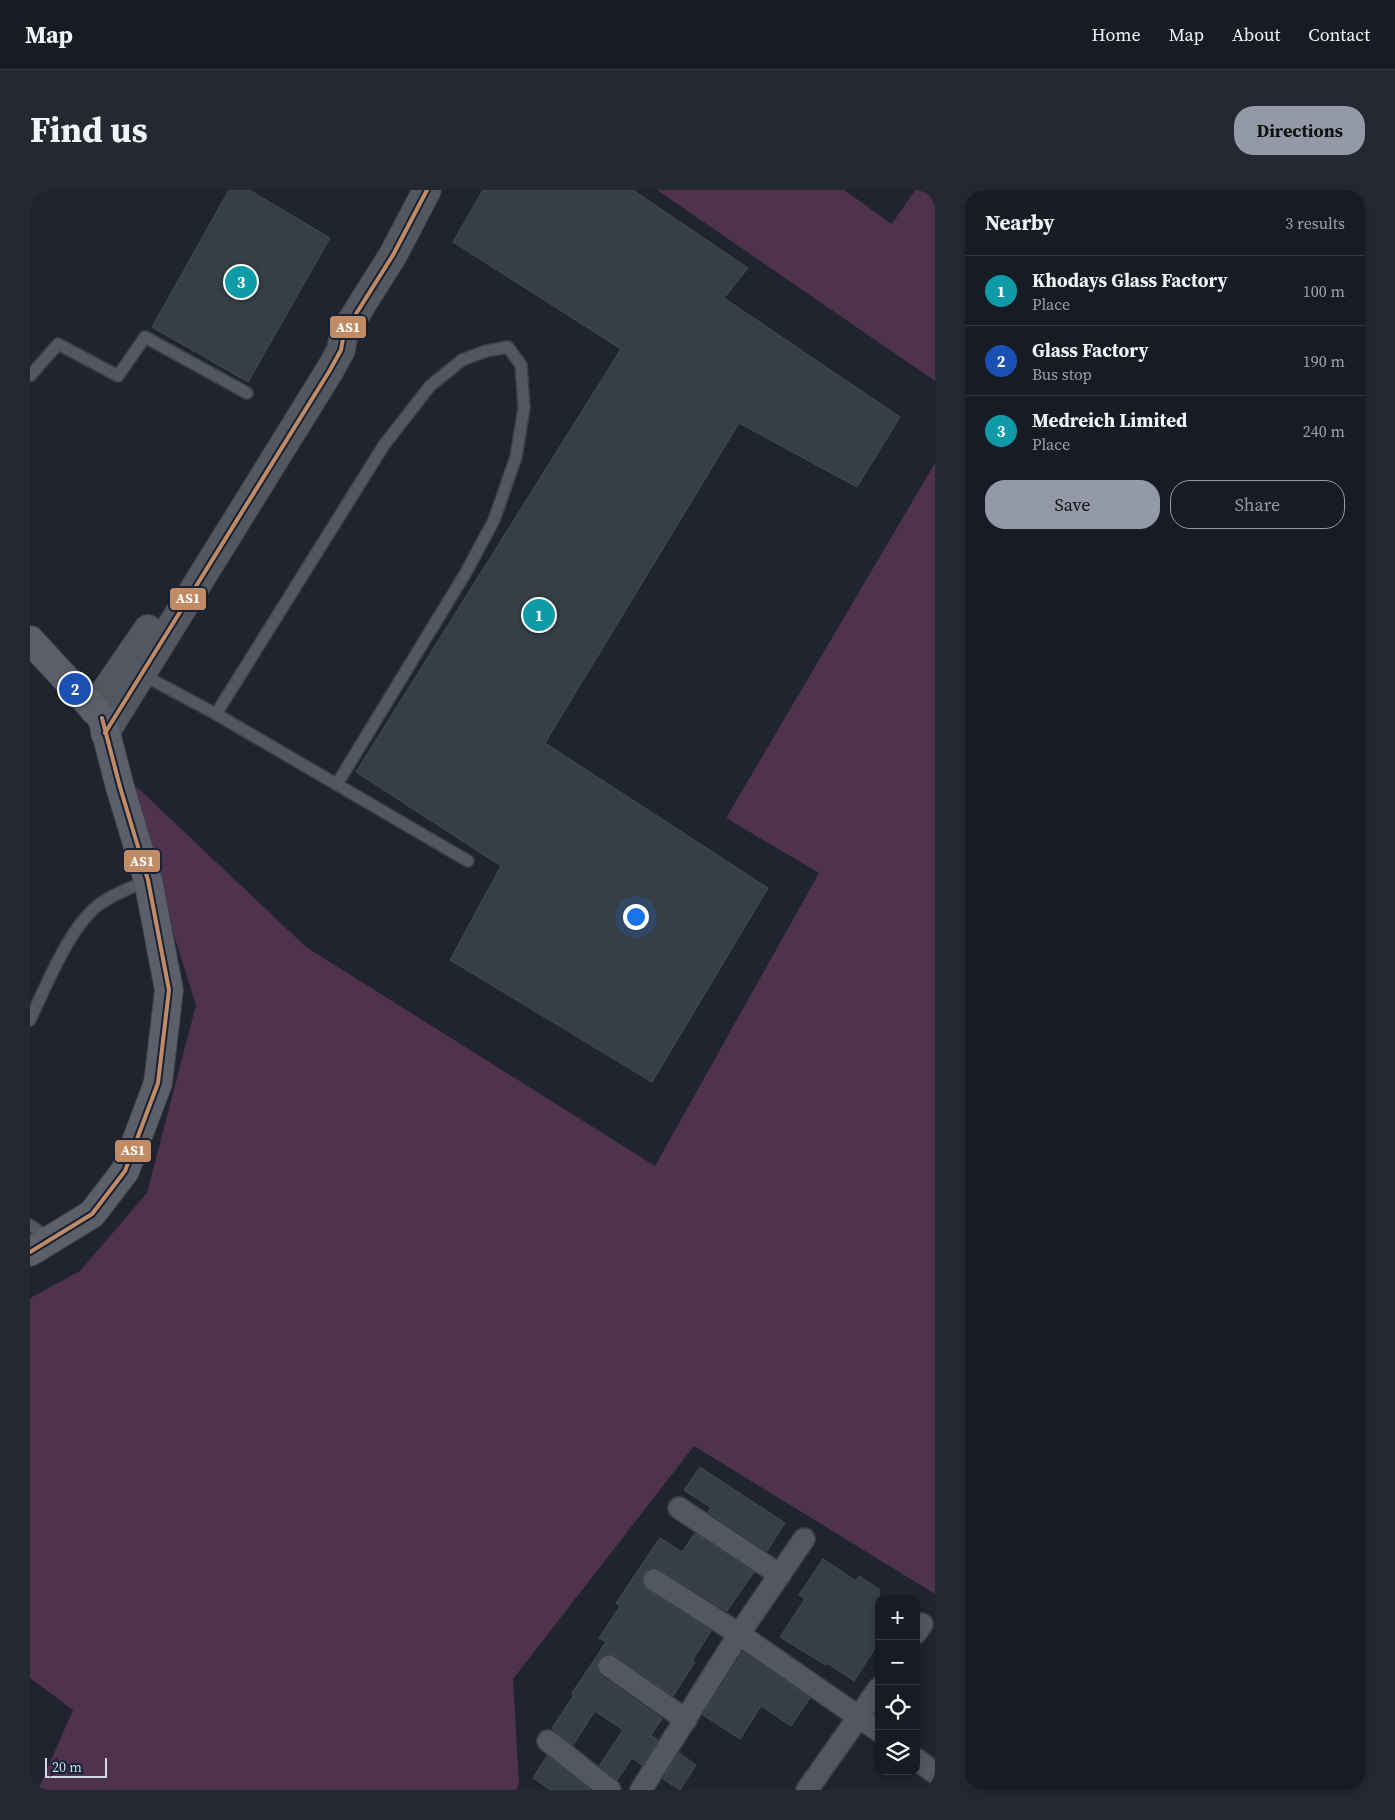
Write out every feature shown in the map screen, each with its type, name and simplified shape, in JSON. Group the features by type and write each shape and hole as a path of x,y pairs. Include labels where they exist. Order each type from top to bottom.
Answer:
{"main road":[{"path":"30,640 102,718 132,832 148,880 169,990 158,1083 125,1171 92,1214 37,1239"}],"street":[{"path":"106,733 330,370 341,350 344,333 393,255 426,190"},
{"path":"94,709 197,553 328,343 344,333"},
{"path":"679,1508 780,1575"},
{"path":"647,1788 739,1634 804,1539"},
{"path":"654,1580 739,1634 878,1730"},
{"path":"609,1666 686,1720"},
{"path":"807,1790 875,1694"},
{"path":"548,1741 610,1790"},
{"path":"920,1762 935,1774"}],"lane":[{"path":"30,376 58,344 118,376 145,337 247,393"},
{"path":"216,714 384,445 430,386 462,360 486,351 508,347 521,365 524,408 516,457 494,520 465,574 337,784"},
{"path":"142,674 216,714 468,861"},
{"path":"30,1020 72,935 95,907 105,900 148,880"}],"shaded area":[{"path":"657,190 844,190 892,224 915,190 935,190 935,381"},
{"path":"935,463 935,1594 694,1446 513,1679 519,1783 516,1790 38,1790 73,1710 30,1678 30,1298 80,1271 147,1193 196,1005 123,774 306,947 655,1166 819,873 726,818"}],"building":[{"path":"229,190 249,190 330,238 248,382 152,327"},
{"path":"483,190 633,190 748,268 724,298 900,417 857,487 739,423 545,743 768,888 652,1082 450,960 501,866 356,772 621,349 453,242"},
{"path":"700,1467 785,1523 767,1551 708,1512 711,1508 684,1490"},
{"path":"695,1533 754,1572 727,1611 660,1569 648,1569 644,1573 643,1586 647,1590 711,1631 692,1661 695,1662 673,1696 616,1656 611,1654 604,1655 599,1659 597,1664 601,1676 662,1719 651,1735 658,1740 642,1765 632,1758 617,1780 599,1766 623,1730 595,1711 573,1745 552,1728 574,1695 572,1693 606,1642 599,1638 620,1606 616,1603 660,1538 682,1552"},
{"path":"823,1559 856,1581 859,1576 879,1589 879,1595 875,1595 875,1648 854,1681 827,1663 826,1665 780,1637 805,1599 799,1595"},
{"path":"743,1652 810,1698 791,1726 761,1706 740,1739 703,1715"},
{"path":"679,1753 696,1765 680,1790 663,1779"},
{"path":"547,1756 590,1790 551,1790 533,1778"}],"transit line":[{"name":"AS1","path":"105,733 330,370 341,350 344,333 393,255 427,190"},
{"name":"AS1","path":"30,1252 92,1214 125,1171 158,1083 169,990 148,880 120,787 102,718"}],"place":[{"name":"Medreich Limited","path":"241,282"},
{"name":"Khodays Glass Factory","path":"539,615"},
{"name":"Glass Factory","path":"75,689"}]}
